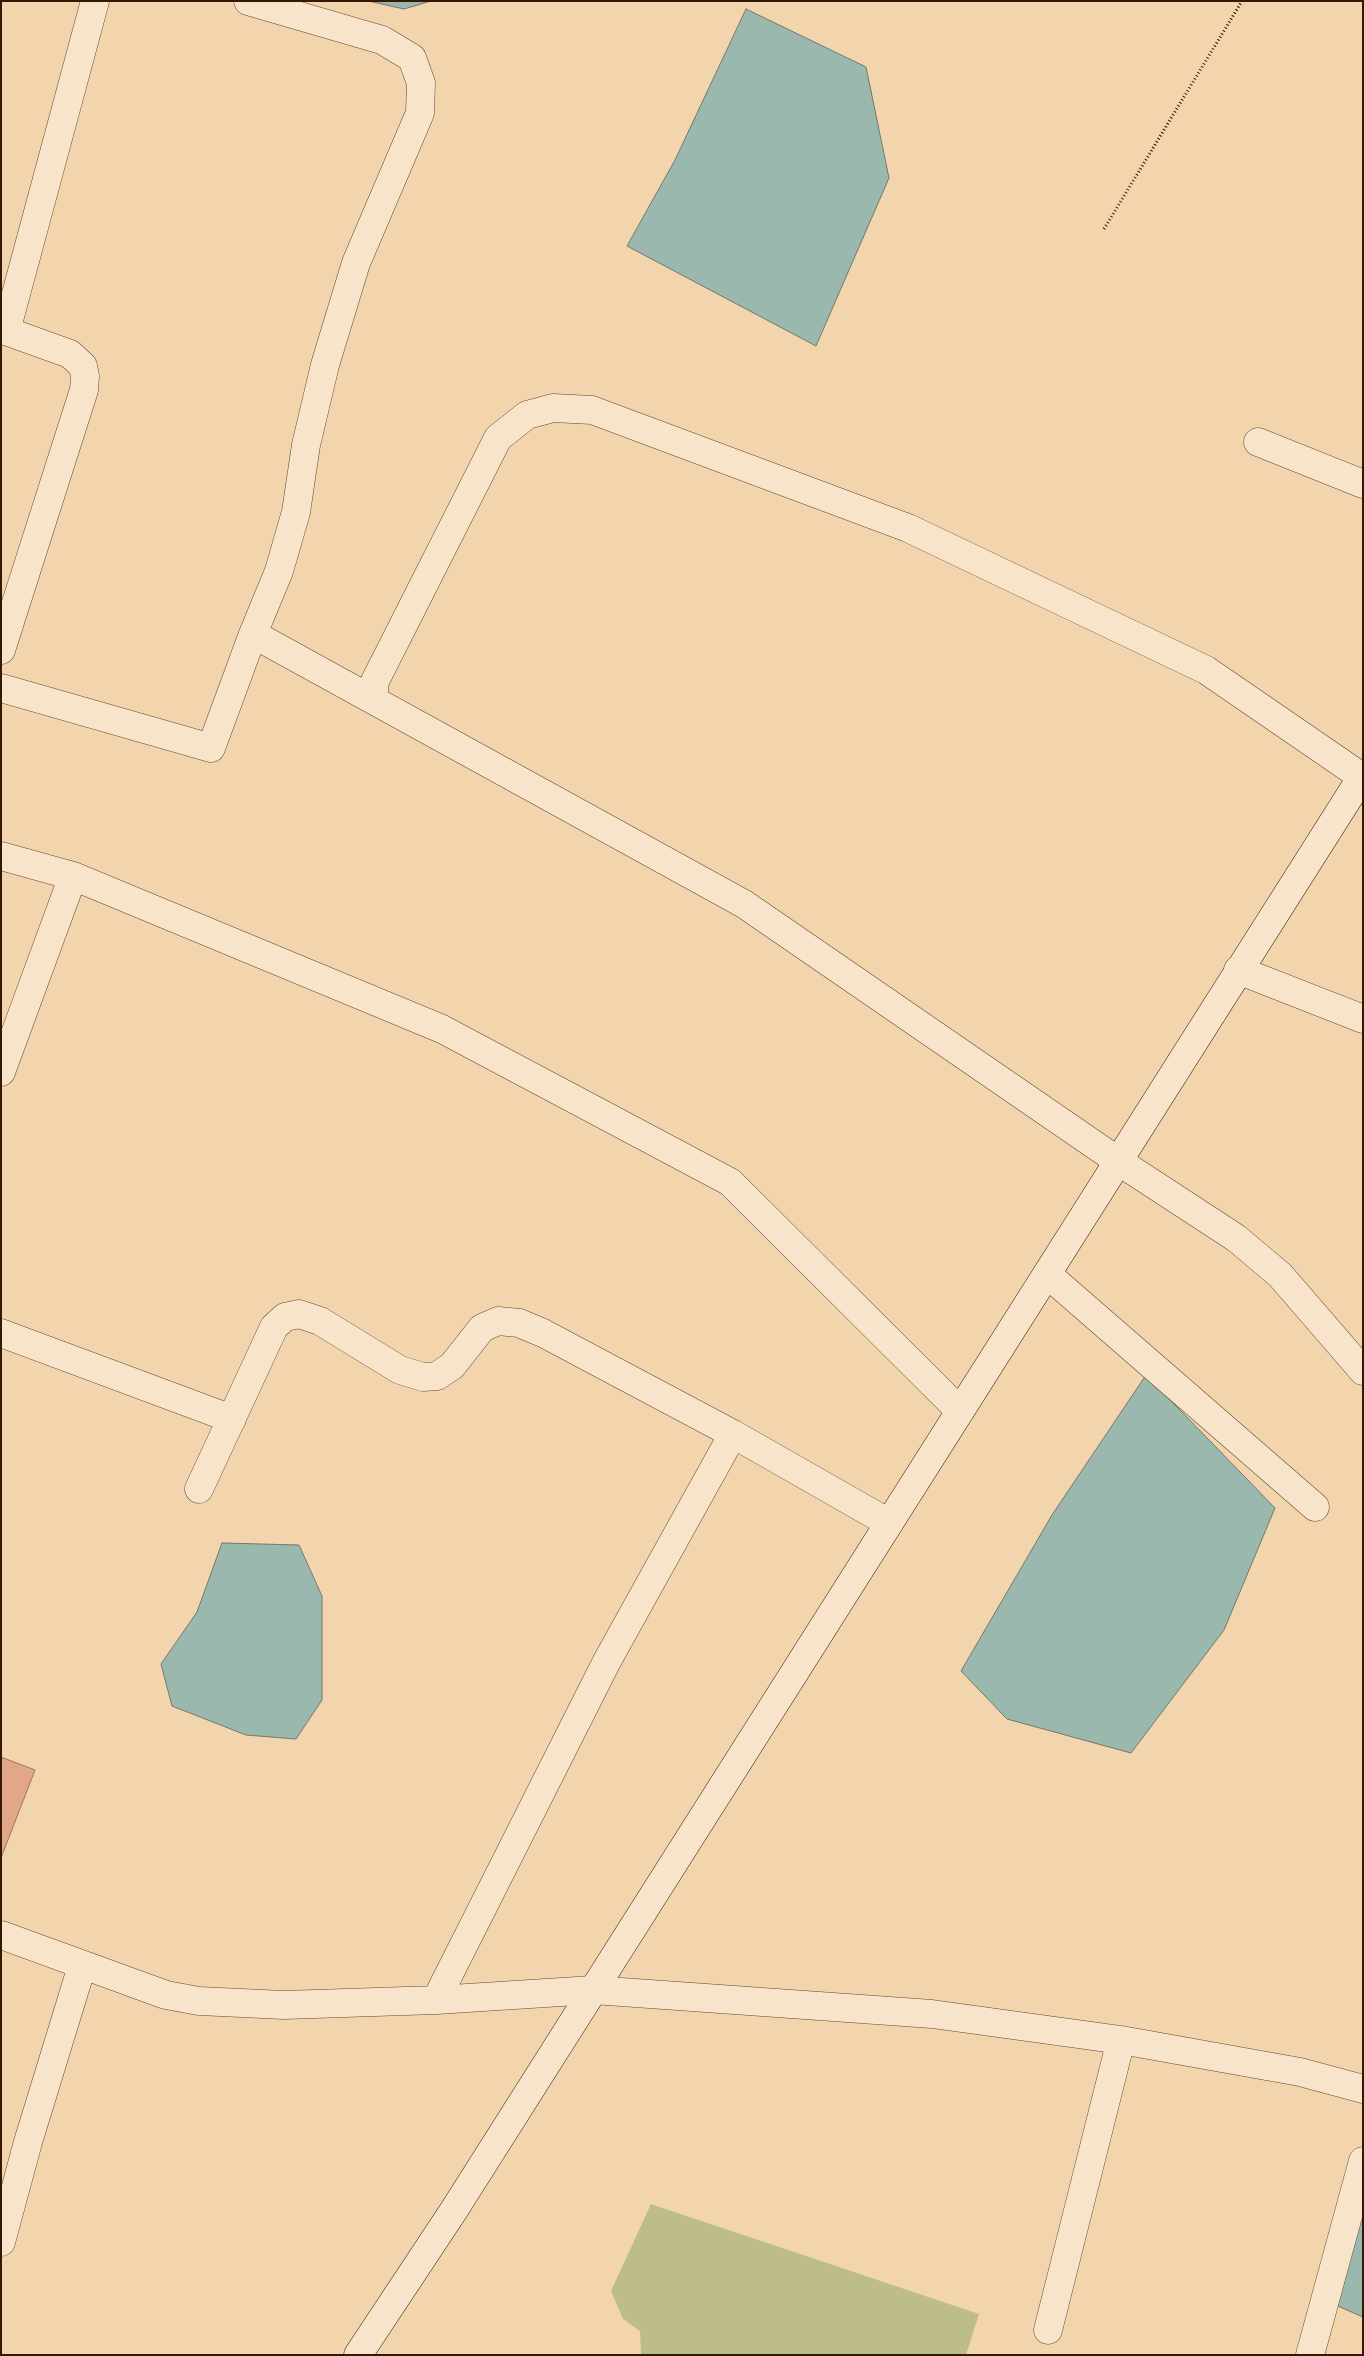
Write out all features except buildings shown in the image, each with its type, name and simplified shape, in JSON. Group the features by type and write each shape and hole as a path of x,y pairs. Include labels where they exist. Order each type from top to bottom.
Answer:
{"street":[{"path":"1,650 84,390 85,376 83,366 70,354 3,331 95,1"},
{"path":"1,688 211,748 253,634 279,571 296,512 306,445 325,365 356,263 420,113 421,83 412,58 382,40 302,9 248,1"},
{"path":"358,2355 459,2202 1362,776 1206,670 908,528 592,410 553,408 527,415 498,438 375,681 373,699"},
{"path":"1258,442 1363,484"},
{"path":"253,634 744,904 1118,1161 1236,1238 1280,1275 1363,1371"},
{"path":"1,856 73,876 442,1029 730,1182 960,1411"},
{"path":"1,1072 73,876"},
{"path":"1238,970 1363,1018"},
{"path":"1047,1274 1315,1507"},
{"path":"199,1489 274,1327 285,1317 298,1314 320,1321 400,1370 423,1377 437,1376 452,1366 482,1328 498,1321 518,1323 543,1333 733,1434 889,1524"},
{"path":"1,1333 232,1419"},
{"path":"436,2000 607,1662 733,1434"},
{"path":"1,1935 166,1995 199,2001 284,2005 436,2000 593,1990 932,2014 1121,2040 1300,2072 1363,2090"},
{"path":"1,2242 28,2142 82,1966"},
{"path":"1048,2330 1121,2040"},
{"path":"1310,2355 1363,2161"}],"path":[{"path":"1104,229 1242,1"}],"green space":[{"path":"651,2204 979,2314 966,2355 641,2355 640,2331 623,2319 611,2291"}],"water":[{"path":"368,1 431,1 404,9"},
{"path":"746,9 866,67 889,178 816,346 627,246 675,160"},
{"path":"1146,1375 1275,1508 1224,1630 1131,1753 1007,1719 961,1671 1052,1515"},
{"path":"222,1543 299,1545 322,1596 322,1700 296,1739 246,1735 172,1706 161,1664 197,1612"},
{"path":"1363,2174 1363,2317 1333,2304"}]}
